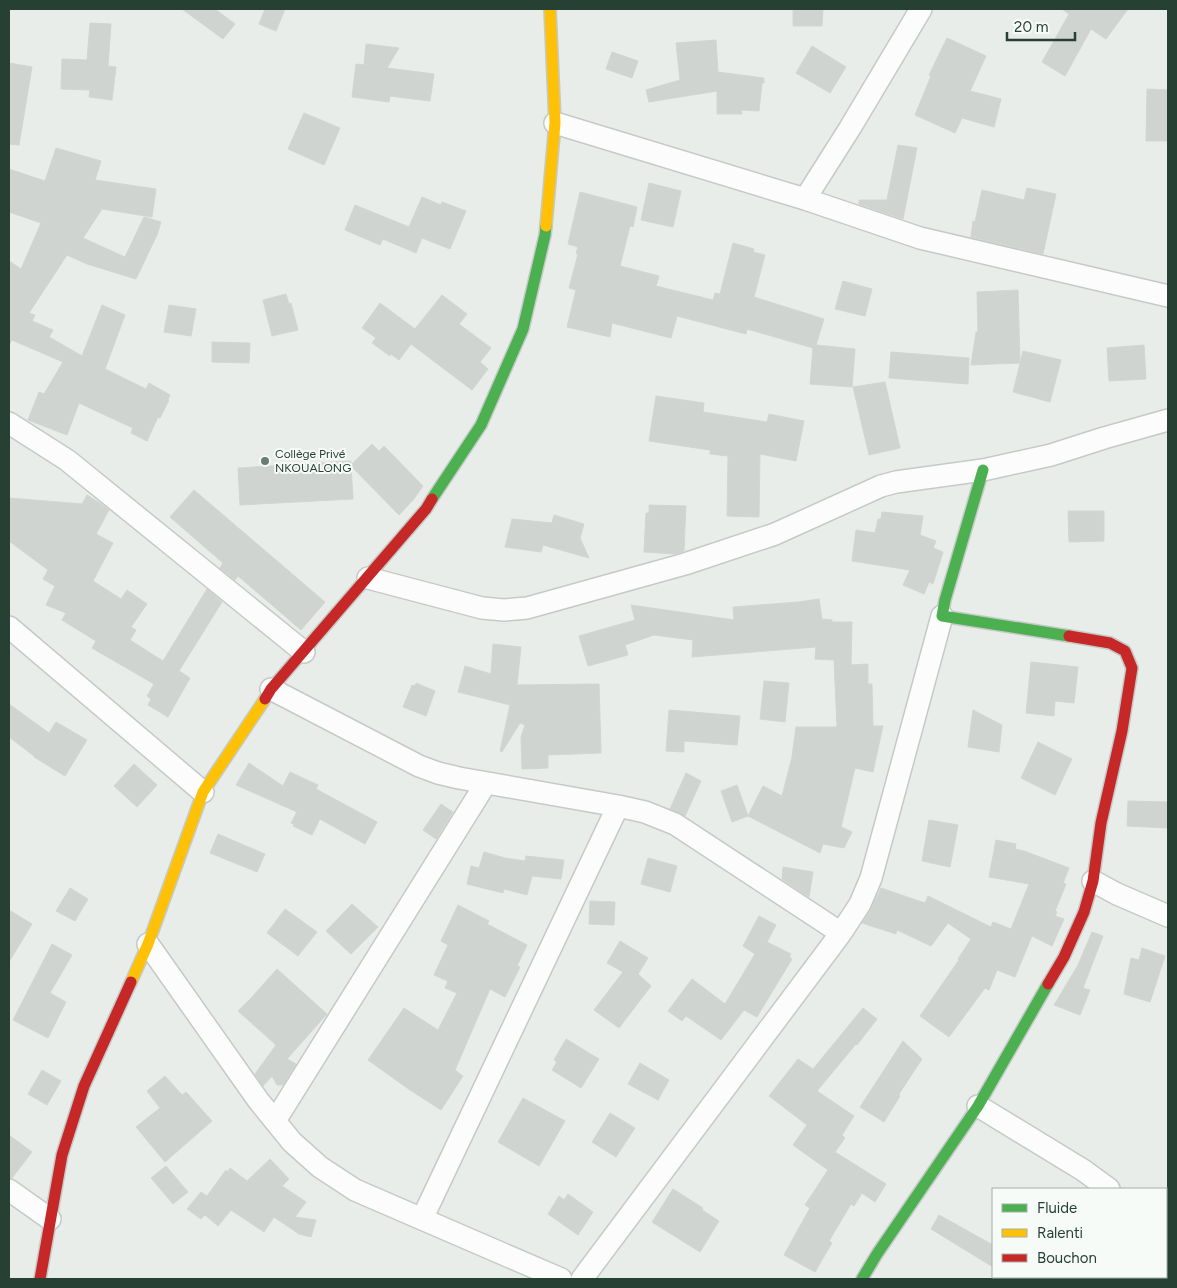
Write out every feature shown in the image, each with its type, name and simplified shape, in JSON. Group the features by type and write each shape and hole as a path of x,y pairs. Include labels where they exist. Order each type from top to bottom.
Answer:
{"street":[{"path":"40,1279 62,1155 84,1086 148,944 203,792 271,689 426,509 481,425 523,329 545,235 555,123 550,9"},
{"path":"805,199 921,9"},
{"path":"555,123 805,199 920,238 1168,296"},
{"path":"368,578 482,608 504,610 527,608 685,564 775,534 881,486 896,482 983,470 1051,455 1168,420"},
{"path":"9,423 67,460 304,652"},
{"path":"582,1279 860,904 871,878 945,600 983,470"},
{"path":"862,1279 978,1106 1064,957 1084,912 1093,881 1101,823 1122,730 1132,668 1125,651 1110,643 942,616"},
{"path":"9,627 203,792"},
{"path":"271,689 418,766 438,773 618,806 645,812 675,824 840,933"},
{"path":"275,1122 486,783"},
{"path":"422,1219 618,806"},
{"path":"1093,881 1117,894 1168,916"},
{"path":"148,944 258,1100 292,1142 320,1167 355,1190 561,1279"},
{"path":"978,1106 1082,1170 1108,1188"},
{"path":"9,1190 50,1219"}],"building":[{"path":"182,9 215,9 235,24 223,39"},
{"path":"265,9 285,9 276,31 259,24"},
{"path":"793,9 823,9 822,26 793,26"},
{"path":"1062,9 1128,9 1106,39 1091,29 1065,76 1042,62 1069,14"},
{"path":"90,23 111,24 108,66 116,67 112,100 89,97 90,90 61,89 62,59 87,60"},
{"path":"947,38 986,56 970,91 1001,99 994,127 962,118 955,133 915,115 931,76 929,75"},
{"path":"716,40 718,72 764,78 759,111 741,110 742,114 717,114 717,91 649,102 646,90 680,80 676,43"},
{"path":"366,44 399,48 387,68 434,74 430,101 390,96 389,102 352,97 356,64 364,65"},
{"path":"812,46 846,67 830,93 796,73"},
{"path":"612,52 638,61 632,78 606,69"},
{"path":"9,63 32,67 19,145 9,144"},
{"path":"1147,89 1168,90 1168,141 1146,141"},
{"path":"304,113 340,128 324,165 288,149"},
{"path":"898,145 917,148 903,219 859,204 859,200 887,200"},
{"path":"56,148 101,161 95,180 156,189 152,217 102,209 83,238 125,257 144,217 161,222 157,235 136,279 87,264 67,255 29,313 35,315 32,321 53,330 49,337 82,356 102,305 125,315 105,369 146,389 149,383 170,395 147,441 131,433 133,428 79,403 67,435 28,420 39,392 44,394 63,362 12,340 9,345 9,261 21,269 41,223 9,212 9,169 45,181"},
{"path":"649,183 681,191 673,227 641,220"},
{"path":"1027,188 1056,194 1043,254 971,237 973,221 975,222 982,190 1024,200"},
{"path":"580,192 637,207 633,227 630,226 620,266 659,276 656,286 713,300 715,293 720,294 733,243 754,249 753,252 765,255 754,297 824,319 816,345 855,349 852,387 810,384 813,348 747,329 746,334 677,316 671,338 612,323 610,337 567,327 576,290 569,288 578,254 576,254 578,247 568,244"},
{"path":"422,197 441,205 442,202 466,211 450,249 422,238 416,253 383,239 380,245 345,230 355,205 409,227"},
{"path":"843,281 872,289 865,316 835,309"},
{"path":"1018,290 1020,363 971,365 976,332 978,332 977,292"},
{"path":"286,294 289,304 291,303 298,330 272,336 263,300"},
{"path":"442,295 467,314 459,324 491,348 480,362 488,369 472,390 411,344 399,360 391,354 390,356 372,343 376,338 362,328 380,303 415,329"},
{"path":"169,305 196,309 191,336 164,332"},
{"path":"212,342 250,343 249,363 212,362"},
{"path":"1144,345 1146,379 1109,381 1107,348"},
{"path":"1023,351 1061,360 1050,402 1013,392"},
{"path":"891,352 969,358 968,384 889,378"},
{"path":"885,382 900,448 869,455 853,387"},
{"path":"656,396 704,403 703,412 767,422 769,414 804,421 796,461 760,454 759,517 727,516 728,456 710,454 710,450 649,441"},
{"path":"372,444 379,451 384,446 423,486 399,515 351,466 353,499 240,505 238,468 351,461 351,465"},
{"path":"194,490 325,602 301,630 238,576 235,580 220,568 223,563 170,517"},
{"path":"87,495 109,510 96,534 113,543 93,581 121,599 127,590 147,604 131,627 136,630 130,640 163,661 207,589 222,602 179,671 190,678 168,717 148,705 151,699 147,696 154,684 92,648 96,641 62,620 66,613 46,605 55,586 43,579 48,570 9,541 9,498 82,504"},
{"path":"649,505 686,506 684,551 675,554 644,552 646,513 649,513"},
{"path":"1068,511 1104,511 1104,541 1069,542"},
{"path":"882,512 923,516 920,535 936,541 933,548 943,552 933,584 929,582 924,594 903,585 910,570 852,561 856,530 875,533 878,519 881,519"},
{"path":"554,515 584,524 580,538 589,558 543,545 541,552 505,547 512,519 552,523"},
{"path":"819,599 822,619 832,620 832,622 852,622 851,665 868,664 868,684 872,684 873,726 883,726 873,772 855,768 841,827 852,832 844,848 823,844 820,853 748,816 763,786 782,796 792,757 796,727 837,727 834,660 815,659 816,647 692,657 693,640 654,635 625,645 628,655 588,666 579,636 635,620 631,605 734,620 733,607"},
{"path":"493,644 521,647 517,685 599,684 601,753 548,755 548,768 522,769 521,737 525,725 520,723 502,752 500,751 510,705 458,692 465,666 491,674"},
{"path":"1031,662 1078,667 1074,703 1055,701 1054,716 1026,713"},
{"path":"764,681 789,683 785,722 760,719"},
{"path":"416,683 435,691 426,716 403,707 412,685 415,686"},
{"path":"9,704 49,733 56,722 87,740 65,776 34,757 9,737"},
{"path":"669,710 740,716 737,745 684,741 684,752 666,751"},
{"path":"973,710 1002,725 999,752 968,747"},
{"path":"1038,742 1072,759 1055,795 1021,778"},
{"path":"249,763 283,786 290,772 318,785 316,789 377,822 365,844 320,819 312,835 293,826 294,824 291,823 297,812 236,785"},
{"path":"134,764 157,785 137,807 114,786"},
{"path":"686,773 701,781 685,816 670,809"},
{"path":"737,785 748,816 732,822 721,791"},
{"path":"1128,801 1168,802 1168,828 1127,826"},
{"path":"441,804 453,812 436,839 423,830"},
{"path":"929,820 958,825 950,867 922,861"},
{"path":"218,834 265,854 257,872 210,853"},
{"path":"996,840 1016,844 1015,849 1069,868 1063,883 1066,884 1055,911 1057,912 1055,916 1064,919 1052,946 1032,936 1015,977 997,970 989,990 985,988 949,1037 920,1016 959,960 971,939 948,923 931,946 897,930 896,934 862,923 881,888 925,903 928,896 991,927 993,922 1011,929 1029,884 989,877"},
{"path":"484,852 525,861 526,856 564,860 561,879 532,876 527,895 504,889 503,893 467,884 471,866 479,868"},
{"path":"648,858 677,866 670,892 641,884"},
{"path":"783,867 813,872 809,897 782,879"},
{"path":"70,888 88,899 75,921 56,911"},
{"path":"590,901 615,902 614,925 589,924"},
{"path":"352,904 378,927 351,954 326,931"},
{"path":"458,905 489,921 487,924 527,945 517,966 520,967 505,997 490,989 455,1070 463,1076 441,1110 368,1060 404,1008 438,1030 457,993 445,988 448,981 434,975 448,945 441,941"},
{"path":"285,909 317,932 298,956 267,933"},
{"path":"9,910 32,924 9,962"},
{"path":"759,916 776,925 767,942 791,954 789,957 792,959 757,1017 744,1010 721,1040 686,1016 682,1021 668,1011 692,979 725,1004 755,954 743,946"},
{"path":"1092,932 1103,936 1083,988 1090,990 1080,1015 1054,1005 1078,965"},
{"path":"620,941 648,958 638,974 651,986 619,1028 594,1010 623,972 607,963"},
{"path":"52,944 72,955 50,993 66,1002 48,1038 13,1020"},
{"path":"1142,948 1165,956 1150,1002 1124,994 1131,958 1139,960"},
{"path":"277,969 327,1014 287,1059 296,1064 283,1085 277,1085 272,1076 263,1086 255,1074 276,1045 238,1011"},
{"path":"863,1008 877,1019 817,1091 854,1116 842,1135 845,1138 835,1152 886,1184 875,1202 862,1193 854,1206 851,1204 829,1241 832,1243 815,1272 784,1255 810,1208 805,1205 828,1170 793,1145 807,1125 769,1096 798,1059 813,1069"},
{"path":"566,1039 599,1059 581,1088 552,1070 557,1062 554,1060"},
{"path":"903,1041 922,1059 899,1094 900,1096 884,1122 860,1107"},
{"path":"640,1063 669,1080 658,1100 628,1084"},
{"path":"42,1070 61,1081 47,1105 28,1094"},
{"path":"165,1076 182,1095 186,1092 212,1121 165,1162 136,1127 160,1108 147,1091"},
{"path":"523,1098 565,1121 539,1166 498,1142"},
{"path":"610,1113 635,1128 616,1157 592,1142"},
{"path":"9,1135 32,1152 12,1178 9,1178"},
{"path":"270,1159 289,1179 282,1186 306,1202 295,1217 316,1220 311,1237 299,1234 274,1217 264,1232 231,1210 218,1226 205,1215 201,1219 187,1209 201,1192 207,1196 226,1170 228,1172 230,1168 247,1181"},
{"path":"166,1166 188,1192 173,1204 151,1178"},
{"path":"673,1189 703,1208 702,1210 719,1221 700,1252 652,1222"},
{"path":"568,1194 593,1212 578,1235 548,1214 559,1196 564,1200"},
{"path":"939,1215 992,1244 992,1266 931,1229"}],"traffic: fast":[{"path":"432,499 481,425 523,329 546,226"},
{"path":"983,470 942,616 1069,636"},
{"path":"862,1279 978,1106 1048,984"}],"traffic: slow":[{"path":"546,226 555,123 550,9"},
{"path":"131,982 148,944 203,792 265,699"}],"traffic: jam":[{"path":"265,699 271,689 426,509 432,499"},
{"path":"1048,984 1064,957 1084,912 1093,881 1101,823 1122,731 1132,668 1125,651 1110,643 1069,636"},
{"path":"40,1279 62,1155 84,1086 131,982"}],"place":[{"name":"Collège Privé NKOUALONG","path":"265,461"}]}
